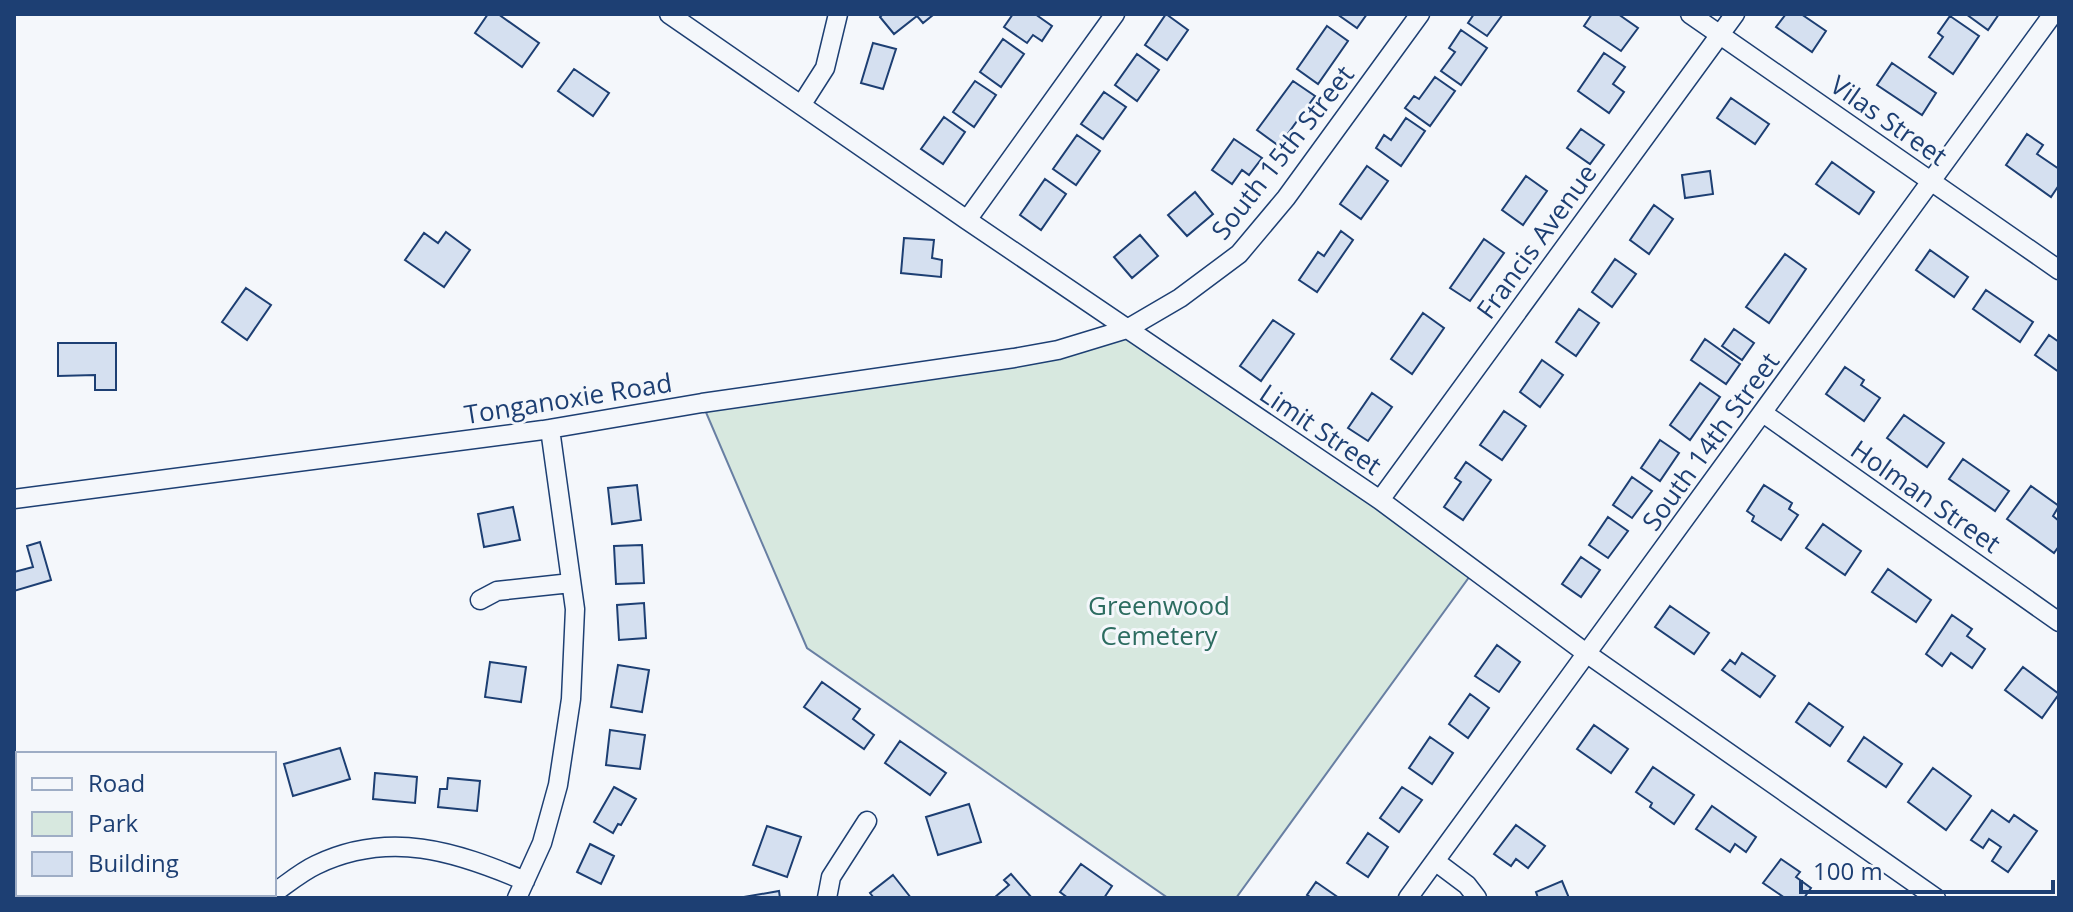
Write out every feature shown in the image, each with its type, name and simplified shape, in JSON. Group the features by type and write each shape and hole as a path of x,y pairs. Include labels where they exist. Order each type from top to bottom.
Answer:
{"street":[{"name":"Limit Street","path":"669,14 1380,500 1586,653 1936,898"},
{"path":"802,104 825,68 838,14"},
{"path":"967,220 1115,14"},
{"name":"South 15th Street","path":"1127,329 1180,298 1239,254 1286,198 1420,14"},
{"name":"Vilas Street","path":"1690,14 2059,270"},
{"name":"Francis Avenue","path":"1380,500 1735,14"},
{"name":"South 14th Street","path":"1408,898 2053,14"},
{"name":"Tonganoxie Road","path":"14,499 550,429 1014,358 1058,350 1127,329"},
{"name":"Holman Street","path":"1763,413 2059,622"},
{"path":"276,891 315,866 358,851 400,846 433,849 478,861 521,889 542,843 565,752 572,684 575,609 550,429"},
{"path":"480,600 497,591 571,583"},
{"path":"827,898 831,877 867,821"},
{"path":"1435,861 1467,885 1477,898"}],"green space":[{"name":"Greenwood Cemetery","path":"1127,329 1475,569 1236,898 1168,898 807,648 702,403 1014,358"}],"building":[{"path":"488,14 498,14 539,43 522,67 475,33"},
{"path":"883,14 933,15 923,23 917,16 894,34 880,17"},
{"path":"1013,14 1035,14 1052,26 1042,41 1033,35 1027,43 1004,27"},
{"path":"1166,14 1188,30 1167,60 1145,45"},
{"path":"1337,14 1367,14 1357,28"},
{"path":"1474,14 1503,14 1487,36 1468,23"},
{"path":"1592,14 1618,14 1638,28 1621,51 1584,26"},
{"path":"1786,14 1801,14 1826,31 1812,52 1776,27"},
{"path":"1966,14 1999,14 1988,30"},
{"path":"1950,16 1979,36 1953,74 1929,57 1943,37 1938,33"},
{"path":"1327,26 1348,41 1318,84 1297,69"},
{"path":"1461,30 1487,48 1461,85 1441,71 1455,52 1449,48"},
{"path":"1003,39 1024,54 1001,87 980,72"},
{"path":"873,43 896,49 883,89 861,83"},
{"path":"1604,53 1625,67 1613,84 1624,92 1609,113 1578,91"},
{"path":"1137,54 1159,70 1137,101 1115,85"},
{"path":"1892,63 1936,93 1922,115 1877,85"},
{"path":"574,69 609,93 593,116 558,91"},
{"path":"1435,77 1455,91 1430,126 1405,108 1414,96 1419,99"},
{"path":"975,81 996,95 974,127 953,112"},
{"path":"1293,81 1315,96 1279,146 1257,130"},
{"path":"1104,92 1126,107 1103,139 1081,124"},
{"path":"1731,98 1769,124 1755,144 1717,118"},
{"path":"944,117 965,132 943,164 921,149"},
{"path":"1406,118 1425,131 1401,166 1376,148 1384,135 1391,140"},
{"path":"1581,129 1604,145 1590,164 1567,148"},
{"path":"2027,134 2043,145 2037,154 2059,169 2059,185 2051,197 2006,165"},
{"path":"1077,135 1100,151 1076,185 1053,169"},
{"path":"1234,139 1262,158 1249,175 1242,170 1232,184 1212,170"},
{"path":"1832,162 1874,192 1859,214 1816,184"},
{"path":"1367,166 1388,181 1361,219 1340,204"},
{"path":"1710,171 1713,194 1685,198 1682,175"},
{"path":"1526,176 1547,191 1523,225 1502,210"},
{"path":"1045,179 1066,194 1041,230 1020,215"},
{"path":"1195,192 1213,214 1187,236 1168,215"},
{"path":"1654,205 1673,219 1649,254 1630,240"},
{"path":"1341,231 1353,240 1317,292 1299,280 1318,252 1324,256"},
{"path":"446,232 470,250 444,287 405,260 424,233 438,243"},
{"path":"1140,235 1158,256 1132,278 1114,257"},
{"path":"904,238 934,240 932,258 942,260 941,277 901,273"},
{"path":"1484,239 1504,253 1470,301 1450,288"},
{"path":"1930,250 1968,277 1954,297 1916,270"},
{"path":"1785,254 1806,269 1769,323 1746,307"},
{"path":"1615,259 1636,274 1612,307 1592,292"},
{"path":"246,288 271,305 247,340 222,322"},
{"path":"1986,290 2033,322 2020,342 1973,309"},
{"path":"1579,309 1599,323 1576,356 1556,342"},
{"path":"1423,313 1444,328 1412,374 1391,359"},
{"path":"1273,320 1294,334 1261,381 1240,366"},
{"path":"1734,329 1754,343 1742,360 1722,346"},
{"path":"2049,335 2059,342 2059,372 2035,355"},
{"path":"1705,339 1740,364 1726,384 1691,360"},
{"path":"58,343 116,343 116,390 95,390 95,375 58,376"},
{"path":"1542,360 1563,375 1540,407 1520,392"},
{"path":"1845,367 1864,380 1861,385 1880,398 1864,421 1826,394"},
{"path":"1700,383 1720,397 1690,440 1670,425"},
{"path":"1372,393 1392,407 1368,441 1348,428"},
{"path":"1504,411 1526,426 1502,460 1480,445"},
{"path":"1904,415 1944,443 1927,467 1887,438"},
{"path":"1660,440 1679,453 1660,481 1641,468"},
{"path":"1963,459 2009,491 1995,511 1949,479"},
{"path":"1466,462 1491,480 1463,520 1444,507 1461,482 1455,478"},
{"path":"1632,477 1652,491 1632,518 1613,505"},
{"path":"637,485 641,520 612,524 608,488"},
{"path":"1764,485 1792,503 1789,509 1798,515 1781,540 1752,521 1754,516 1747,511"},
{"path":"2031,486 2059,506 2053,516 2059,521 2059,546 2054,553 2007,519"},
{"path":"513,507 520,540 484,547 478,514"},
{"path":"1608,517 1628,531 1608,558 1589,545"},
{"path":"1823,524 1861,551 1845,575 1806,548"},
{"path":"40,542 51,580 14,591 14,572 33,567 27,546"},
{"path":"642,545 644,583 616,584 614,546"},
{"path":"1581,557 1600,570 1581,597 1562,584"},
{"path":"1888,569 1931,600 1916,622 1872,592"},
{"path":"644,603 646,638 619,640 617,605"},
{"path":"1670,606 1709,633 1694,654 1655,627"},
{"path":"1952,615 1972,629 1967,636 1985,649 1972,668 1951,653 1942,666 1926,654"},
{"path":"1497,645 1520,662 1499,692 1475,676"},
{"path":"1742,653 1775,676 1760,697 1722,670 1730,660 1735,664"},
{"path":"490,662 526,667 521,702 485,697"},
{"path":"618,665 649,670 642,712 611,707"},
{"path":"2023,667 2059,694 2042,718 2005,690"},
{"path":"822,682 860,709 853,719 874,735 864,749 804,707"},
{"path":"1470,694 1489,708 1468,738 1449,724"},
{"path":"1809,703 1843,727 1830,746 1796,722"},
{"path":"1594,725 1628,749 1611,773 1577,749"},
{"path":"610,730 645,735 640,769 606,765"},
{"path":"1430,737 1453,753 1432,784 1409,768"},
{"path":"1864,737 1902,764 1886,787 1848,761"},
{"path":"900,741 946,773 930,795 885,763"},
{"path":"340,748 350,779 293,796 284,764"},
{"path":"1653,767 1694,795 1674,824 1650,807 1652,803 1636,792"},
{"path":"1933,768 1971,796 1946,830 1908,802"},
{"path":"375,773 417,777 415,803 373,799"},
{"path":"448,778 480,781 477,811 438,807 440,789 447,789"},
{"path":"614,787 636,799 613,833 594,822"},
{"path":"1402,787 1422,800 1399,832 1380,818"},
{"path":"969,804 981,842 938,855 926,817"},
{"path":"1712,806 1756,837 1746,852 1735,844 1730,852 1696,829"},
{"path":"1992,810 2009,822 2014,815 2037,831 2008,872 1992,861 2001,847 1989,839 1983,848 1971,840"},
{"path":"1516,825 1545,846 1528,868 1516,859 1511,866 1494,854"},
{"path":"767,826 801,837 787,877 753,865"},
{"path":"1368,833 1388,847 1368,877 1347,863"},
{"path":"590,844 614,856 601,884 577,872"},
{"path":"1781,859 1800,872 1796,877 1811,888 1804,898 1785,898 1763,883"},
{"path":"1081,864 1112,886 1104,898 1068,898 1060,892"},
{"path":"1011,874 1032,898 994,898 1009,885 1004,880"},
{"path":"893,875 911,898 874,898 870,893"},
{"path":"1562,881 1569,898 1538,898 1536,892"},
{"path":"1316,882 1339,898 1312,898 1307,895"},
{"path":"779,891 780,898 738,898"}]}
